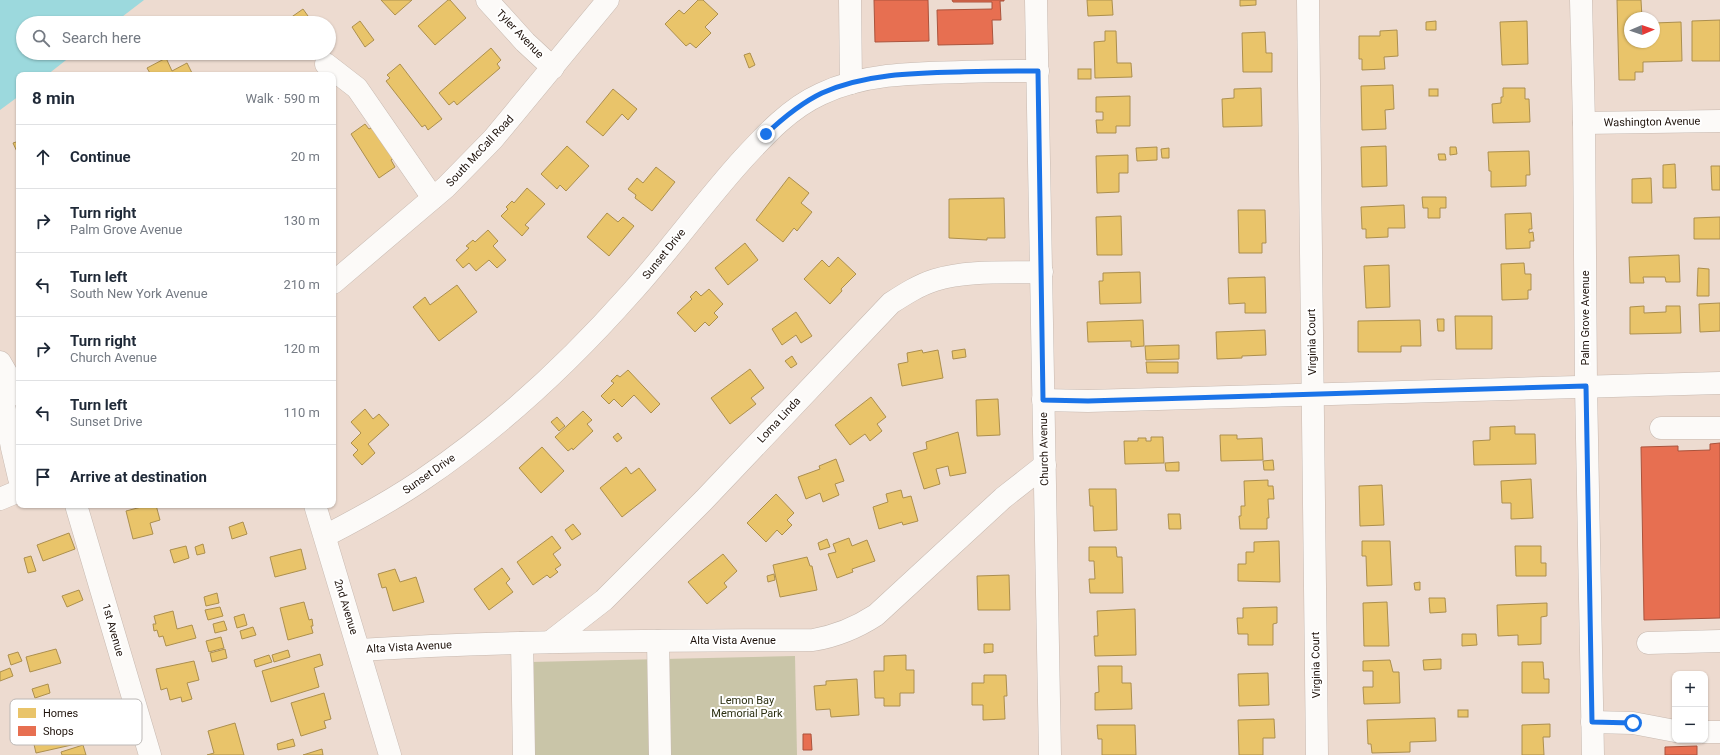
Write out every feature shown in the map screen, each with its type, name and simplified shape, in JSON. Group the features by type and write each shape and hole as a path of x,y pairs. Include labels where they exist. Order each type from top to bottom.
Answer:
{"street":[{"name":"Tyler Avenue","path":"487,0 525,42 553,68"},
{"name":"South McCall Road","path":"336,280 433,198 493,139 608,0"},
{"path":"850,0 851,83"},
{"name":"Church Avenue","path":"1036,0 1050,755"},
{"name":"Virginia Court","path":"1308,0 1317,755"},
{"name":"Palm Grove Avenue","path":"1581,0 1593,755"},
{"path":"326,64 357,88 433,198"},
{"name":"Sunset Drive","path":"325,536 378,508 422,480 478,439 530,395 587,340 631,294 668,251 712,194 766,134 782,119 802,104 821,94 851,83 904,74 1038,71"},
{"name":"Washington Avenue","path":"1584,123 1720,121"},
{"name":"Loma Linda","path":"550,642 604,600 698,506 891,303 916,288 945,277 962,274 1042,272"},
{"path":"0,362 16,390"},
{"path":"0,383 16,465"},
{"path":"1043,400 1088,401 1720,383"},
{"path":"1661,428 1720,428"},
{"name":"Alta Vista Avenue","path":"359,650 422,646 550,642 813,640 840,634 858,626 876,615 1003,498 1045,466"},
{"path":"0,498 16,492"},
{"name":"1st Avenue","path":"77,508 133,699"},
{"name":"2nd Avenue","path":"316,508 390,755"},
{"path":"1648,643 1720,640"},
{"path":"658,641 660,755"},
{"path":"522,643 524,755"},
{"path":"1592,722 1633,723 1672,730"},
{"name":"1st Avenue","path":"142,728 150,755"},
{"path":"1708,732 1720,732"}],"green space":[{"name":"Lemon Bay Memorial Park","path":"795,656 797,755 532,755 530,662"}],"water":[{"path":"0,0 144,0 123,16 16,16 16,60 66,60 51,72 16,72 16,98 0,110"}],"building: Homes":[{"path":"381,0 412,0 395,15"},
{"path":"448,0 450,0 466,18 435,45 418,26"},
{"path":"698,0 703,0 718,14 705,27 711,33 696,48 690,43 686,46 665,24 679,10 684,14"},
{"path":"1087,0 1112,0 1113,15 1088,16"},
{"path":"1240,0 1256,0 1256,5 1240,6"},
{"path":"1617,0 1641,0 1642,12 1624,12 1624,48 1660,48 1660,23 1681,22 1682,61 1643,62 1643,72 1635,72 1635,80 1619,80"},
{"path":"303,9 308,16 293,16"},
{"path":"1720,20 1720,61 1692,61 1692,21"},
{"path":"360,21 374,40 365,47 352,27"},
{"path":"1436,21 1436,30 1426,30 1426,22"},
{"path":"1527,21 1528,64 1502,65 1500,22"},
{"path":"1397,30 1398,56 1384,57 1385,69 1362,70 1362,59 1359,59 1359,36 1380,36 1380,31"},
{"path":"1105,31 1116,31 1117,63 1131,63 1132,77 1095,78 1094,42 1105,41"},
{"path":"1265,32 1266,53 1272,53 1272,72 1243,72 1242,33"},
{"path":"491,48 501,60 497,64 500,68 457,105 454,101 449,105 439,93"},
{"path":"750,53 755,65 749,68 744,55"},
{"path":"162,60 167,60 172,71 187,63 192,72 149,72 147,68"},
{"path":"400,64 442,119 428,130 425,125 422,127 386,81 390,78 387,75"},
{"path":"1078,69 1091,69 1091,79 1078,79"},
{"path":"1393,85 1394,109 1385,110 1386,129 1362,130 1361,86"},
{"path":"1261,88 1262,126 1223,127 1222,99 1234,98 1234,89"},
{"path":"1503,88 1525,88 1525,99 1529,99 1530,122 1493,123 1492,104 1501,103"},
{"path":"613,89 637,109 628,120 622,114 603,136 586,122"},
{"path":"1429,89 1438,89 1438,96 1429,96"},
{"path":"1130,96 1130,126 1116,126 1116,133 1097,133 1096,120 1103,120 1103,112 1096,112 1096,97"},
{"path":"365,124 369,129 373,127 394,158 391,160 395,167 379,178 351,134"},
{"path":"16,142 16,150 13,143"},
{"path":"567,146 589,166 566,191 560,185 557,189 541,174"},
{"path":"1386,146 1387,186 1362,187 1361,147"},
{"path":"1157,147 1157,160 1137,161 1136,148"},
{"path":"1450,147 1456,147 1457,154 1450,155"},
{"path":"1169,148 1169,158 1162,158 1161,149"},
{"path":"1529,151 1530,175 1526,175 1526,186 1491,187 1491,171 1489,171 1488,152"},
{"path":"1438,154 1445,154 1446,160 1439,160"},
{"path":"1128,155 1128,173 1119,173 1119,192 1097,193 1096,156"},
{"path":"1675,164 1676,188 1663,188 1663,165"},
{"path":"1711,166 1720,166 1720,190 1712,190"},
{"path":"656,167 675,182 652,211 635,198 636,195 628,189 637,178 643,183"},
{"path":"789,177 809,193 801,203 812,212 797,231 794,228 783,242 756,220"},
{"path":"1651,178 1652,203 1632,203 1632,179"},
{"path":"527,188 545,204 525,225 529,228 522,236 501,216 508,209 506,207 512,201 514,203"},
{"path":"1422,197 1446,197 1446,208 1440,208 1440,218 1428,218 1428,208 1423,208"},
{"path":"1004,198 1005,238 987,238 987,240 949,238 949,199"},
{"path":"1404,205 1405,228 1388,228 1388,237 1366,238 1366,229 1362,229 1361,207"},
{"path":"1238,210 1265,210 1266,243 1262,243 1262,253 1239,253"},
{"path":"607,213 618,222 623,217 634,226 609,256 587,237"},
{"path":"1531,213 1532,229 1529,229 1529,233 1533,232 1534,241 1530,241 1530,248 1506,249 1505,214"},
{"path":"1121,216 1122,255 1097,255 1096,217"},
{"path":"1720,217 1720,239 1694,239 1694,218"},
{"path":"488,230 498,241 493,246 506,260 497,268 489,260 476,271 469,263 463,268 456,260 469,248 466,246 473,240 475,242"},
{"path":"745,243 758,260 728,285 715,268"},
{"path":"1679,255 1680,282 1666,282 1665,277 1643,277 1644,283 1630,283 1629,257"},
{"path":"838,257 856,274 841,289 842,291 830,304 804,279 822,260 829,267"},
{"path":"1524,263 1525,274 1531,274 1531,290 1528,290 1528,299 1502,300 1501,264"},
{"path":"1389,265 1390,307 1366,308 1364,266"},
{"path":"1698,268 1709,269 1709,296 1697,296"},
{"path":"1140,272 1141,303 1100,304 1099,281 1103,281 1103,273"},
{"path":"1265,277 1266,313 1245,313 1245,303 1229,304 1228,278"},
{"path":"457,285 477,312 439,341 413,307 425,297 430,305"},
{"path":"709,289 723,304 714,313 718,317 709,326 705,322 695,332 677,313 692,299 690,297 696,291 701,296"},
{"path":"1720,303 1720,331 1700,332 1699,304"},
{"path":"1644,306 1644,313 1666,312 1666,306 1680,306 1681,333 1630,334 1630,307"},
{"path":"796,312 812,336 801,343 796,335 782,345 772,329"},
{"path":"1455,316 1492,316 1492,349 1456,349"},
{"path":"1437,319 1444,319 1444,331 1438,331"},
{"path":"1143,320 1144,346 1131,347 1131,341 1088,342 1087,322"},
{"path":"1420,320 1421,346 1401,346 1401,352 1358,352 1358,321"},
{"path":"1265,330 1266,355 1217,359 1216,332"},
{"path":"1179,345 1179,359 1146,360 1145,346"},
{"path":"965,349 966,357 953,359 952,351"},
{"path":"922,350 923,353 938,350 943,378 902,386 898,364 908,362 907,353"},
{"path":"792,356 797,364 791,368 785,361"},
{"path":"1146,362 1178,362 1178,373 1147,373"},
{"path":"750,369 764,388 751,398 756,404 730,424 711,398"},
{"path":"628,370 660,404 651,413 634,395 622,407 614,399 609,404 601,396 614,383 611,381 617,375 620,377"},
{"path":"871,397 886,417 877,424 882,431 870,441 865,434 850,445 835,425"},
{"path":"998,399 1000,435 977,436 976,400"},
{"path":"365,409 373,419 379,414 389,425 368,444 375,453 362,465 353,455 358,450 351,443 361,433 351,422"},
{"path":"583,411 592,420 587,424 593,431 573,450 572,448 568,451 555,437"},
{"path":"557,417 565,426 559,431 551,422"},
{"path":"1515,426 1515,434 1535,434 1536,464 1474,465 1473,441 1490,440 1490,427"},
{"path":"958,432 966,473 950,476 948,466 936,469 940,484 924,489 913,453 927,449 926,442"},
{"path":"618,433 622,438 617,442 613,437"},
{"path":"1220,435 1237,435 1237,439 1262,438 1263,460 1221,461"},
{"path":"1151,437 1163,437 1164,463 1125,464 1124,441 1138,441 1138,438 1146,438 1146,441 1151,441"},
{"path":"542,447 564,471 541,493 519,468"},
{"path":"836,459 844,481 835,484 839,495 823,502 820,493 806,499 798,477 820,469 819,466"},
{"path":"1273,460 1274,470 1264,470 1263,461"},
{"path":"1179,462 1179,471 1166,471 1165,463"},
{"path":"626,467 631,474 639,468 656,490 622,517 600,488"},
{"path":"1531,479 1533,518 1511,519 1511,503 1502,503 1501,481"},
{"path":"1268,480 1268,486 1273,486 1274,499 1268,499 1269,518 1267,518 1267,529 1240,529 1239,516 1241,516 1241,506 1245,506 1244,481"},
{"path":"1382,485 1384,525 1360,526 1359,486"},
{"path":"1089,489 1116,489 1117,530 1094,531 1093,506 1090,506"},
{"path":"901,490 903,498 911,496 918,521 903,525 902,522 879,529 873,507 888,502 886,494"},
{"path":"776,494 794,513 787,520 792,525 782,535 777,530 766,542 747,523"},
{"path":"138,508 157,508 160,520 150,523 153,534 133,539 126,511"},
{"path":"1168,514 1180,514 1181,529 1169,529"},
{"path":"243,522 247,534 232,539 229,527"},
{"path":"573,524 581,534 572,540 565,530"},
{"path":"69,533 75,549 43,561 37,545"},
{"path":"552,536 561,548 553,554 561,565 555,569 558,572 550,578 547,575 533,585 517,562"},
{"path":"849,538 852,546 867,540 875,561 852,569 853,572 837,578 828,554 836,552 833,544"},
{"path":"827,539 830,547 820,550 818,543"},
{"path":"1279,541 1280,582 1238,581 1238,564 1246,564 1246,552 1254,552 1254,542"},
{"path":"1362,541 1390,541 1392,585 1367,586 1366,556 1362,556"},
{"path":"203,544 205,553 197,555 195,547"},
{"path":"186,546 189,558 174,563 170,550"},
{"path":"1515,546 1541,546 1541,563 1546,563 1546,576 1516,576"},
{"path":"1089,547 1116,547 1117,557 1122,557 1123,593 1090,593 1089,579 1095,579 1094,561 1089,561"},
{"path":"301,549 306,569 275,577 270,557"},
{"path":"723,554 737,571 724,583 727,587 707,604 688,582"},
{"path":"31,556 36,571 28,573 24,558"},
{"path":"807,557 810,566 812,566 817,590 780,597 773,565"},
{"path":"502,568 510,579 506,583 513,592 489,610 474,589"},
{"path":"395,569 400,582 416,577 424,602 393,611 386,587 382,588 378,574"},
{"path":"774,574 775,580 768,582 767,576"},
{"path":"1009,575 1010,610 978,610 977,576"},
{"path":"1420,582 1420,590 1415,590 1414,583"},
{"path":"79,590 83,600 67,607 62,596"},
{"path":"217,593 219,603 206,606 204,597"},
{"path":"1429,598 1445,598 1446,612 1430,613"},
{"path":"304,602 309,620 312,619 313,626 311,626 313,633 288,640 280,608"},
{"path":"1387,602 1389,646 1364,646 1363,603"},
{"path":"1547,603 1547,616 1541,617 1541,644 1518,645 1518,635 1498,636 1497,605"},
{"path":"220,607 223,616 208,620 205,610"},
{"path":"1277,607 1277,623 1273,624 1273,645 1248,645 1248,634 1238,634 1237,618 1243,618 1243,608"},
{"path":"1135,609 1136,655 1095,656 1094,636 1098,636 1097,611"},
{"path":"173,611 177,629 192,625 196,638 166,646 163,636 159,637 157,630 154,631 153,624 156,624 154,616"},
{"path":"244,614 247,625 237,628 234,617"},
{"path":"224,621 227,630 215,633 213,624"},
{"path":"253,627 256,635 242,639 240,631"},
{"path":"1462,634 1476,634 1477,645 1462,646"},
{"path":"221,637 224,648 209,652 206,641"},
{"path":"984,644 993,644 993,652 984,653"},
{"path":"56,649 61,663 30,672 26,657"},
{"path":"225,649 227,658 212,662 210,653"},
{"path":"288,650 290,657 274,662 272,655"},
{"path":"18,652 22,661 11,665 8,655"},
{"path":"320,654 323,665 314,668 319,687 271,702 262,671"},
{"path":"269,655 272,662 256,667 254,660"},
{"path":"906,655 906,670 914,670 914,693 900,693 900,706 884,706 884,698 875,698 874,671 884,671 884,656"},
{"path":"1441,659 1441,669 1424,670 1423,660"},
{"path":"1390,660 1393,672 1399,672 1400,703 1364,704 1363,687 1373,687 1373,671 1363,671 1363,661"},
{"path":"194,661 199,680 187,683 192,699 182,702 181,697 170,700 167,688 161,690 156,669"},
{"path":"1522,662 1543,662 1544,679 1549,679 1549,693 1522,693"},
{"path":"1098,666 1122,666 1122,683 1131,683 1132,709 1095,710 1095,693 1099,692"},
{"path":"10,668 13,676 0,681 0,672"},
{"path":"1268,673 1269,705 1239,706 1238,674"},
{"path":"984,675 1006,675 1007,696 1004,696 1005,719 983,720 983,705 972,705 972,683 984,683"},
{"path":"857,679 859,715 831,717 830,709 816,710 814,686 826,685 826,681"},
{"path":"48,684 50,693 35,698 32,689"},
{"path":"324,693 331,719 324,721 326,728 301,736 291,703"},
{"path":"1458,710 1468,710 1468,717 1458,717"},
{"path":"1435,718 1436,741 1410,742 1410,752 1372,753 1371,744 1368,744 1367,720"},
{"path":"1274,719 1275,738 1263,738 1263,755 1239,755 1238,720"},
{"path":"235,723 244,755 207,755 214,753 208,731"},
{"path":"1550,724 1550,737 1543,737 1544,755 1522,755 1522,725"},
{"path":"1097,725 1135,725 1136,755 1102,755 1102,739 1098,739"},
{"path":"293,739 295,746 278,750 277,744"},
{"path":"34,745 72,745 36,753"},
{"path":"83,745 86,755 62,755 61,752"},
{"path":"322,749 323,755 303,755"}],"building: Shops":[{"path":"874,0 928,0 929,41 875,42"},
{"path":"952,0 1004,0 1000,1 1001,20 992,20 993,44 938,45 937,10 992,9 992,2 953,2"},
{"path":"1720,443 1720,618 1644,620 1641,447 1678,446 1678,451 1710,450 1710,444"},
{"path":"803,734 811,734 812,750 803,750"},
{"path":"1697,746 1697,755 1665,755 1665,747"}],"route":[{"path":"766,134 782,119 802,104 838,87 856,82 892,75 923,72 1038,71 1043,400 1088,401 1586,386 1592,722 1633,723"}]}
